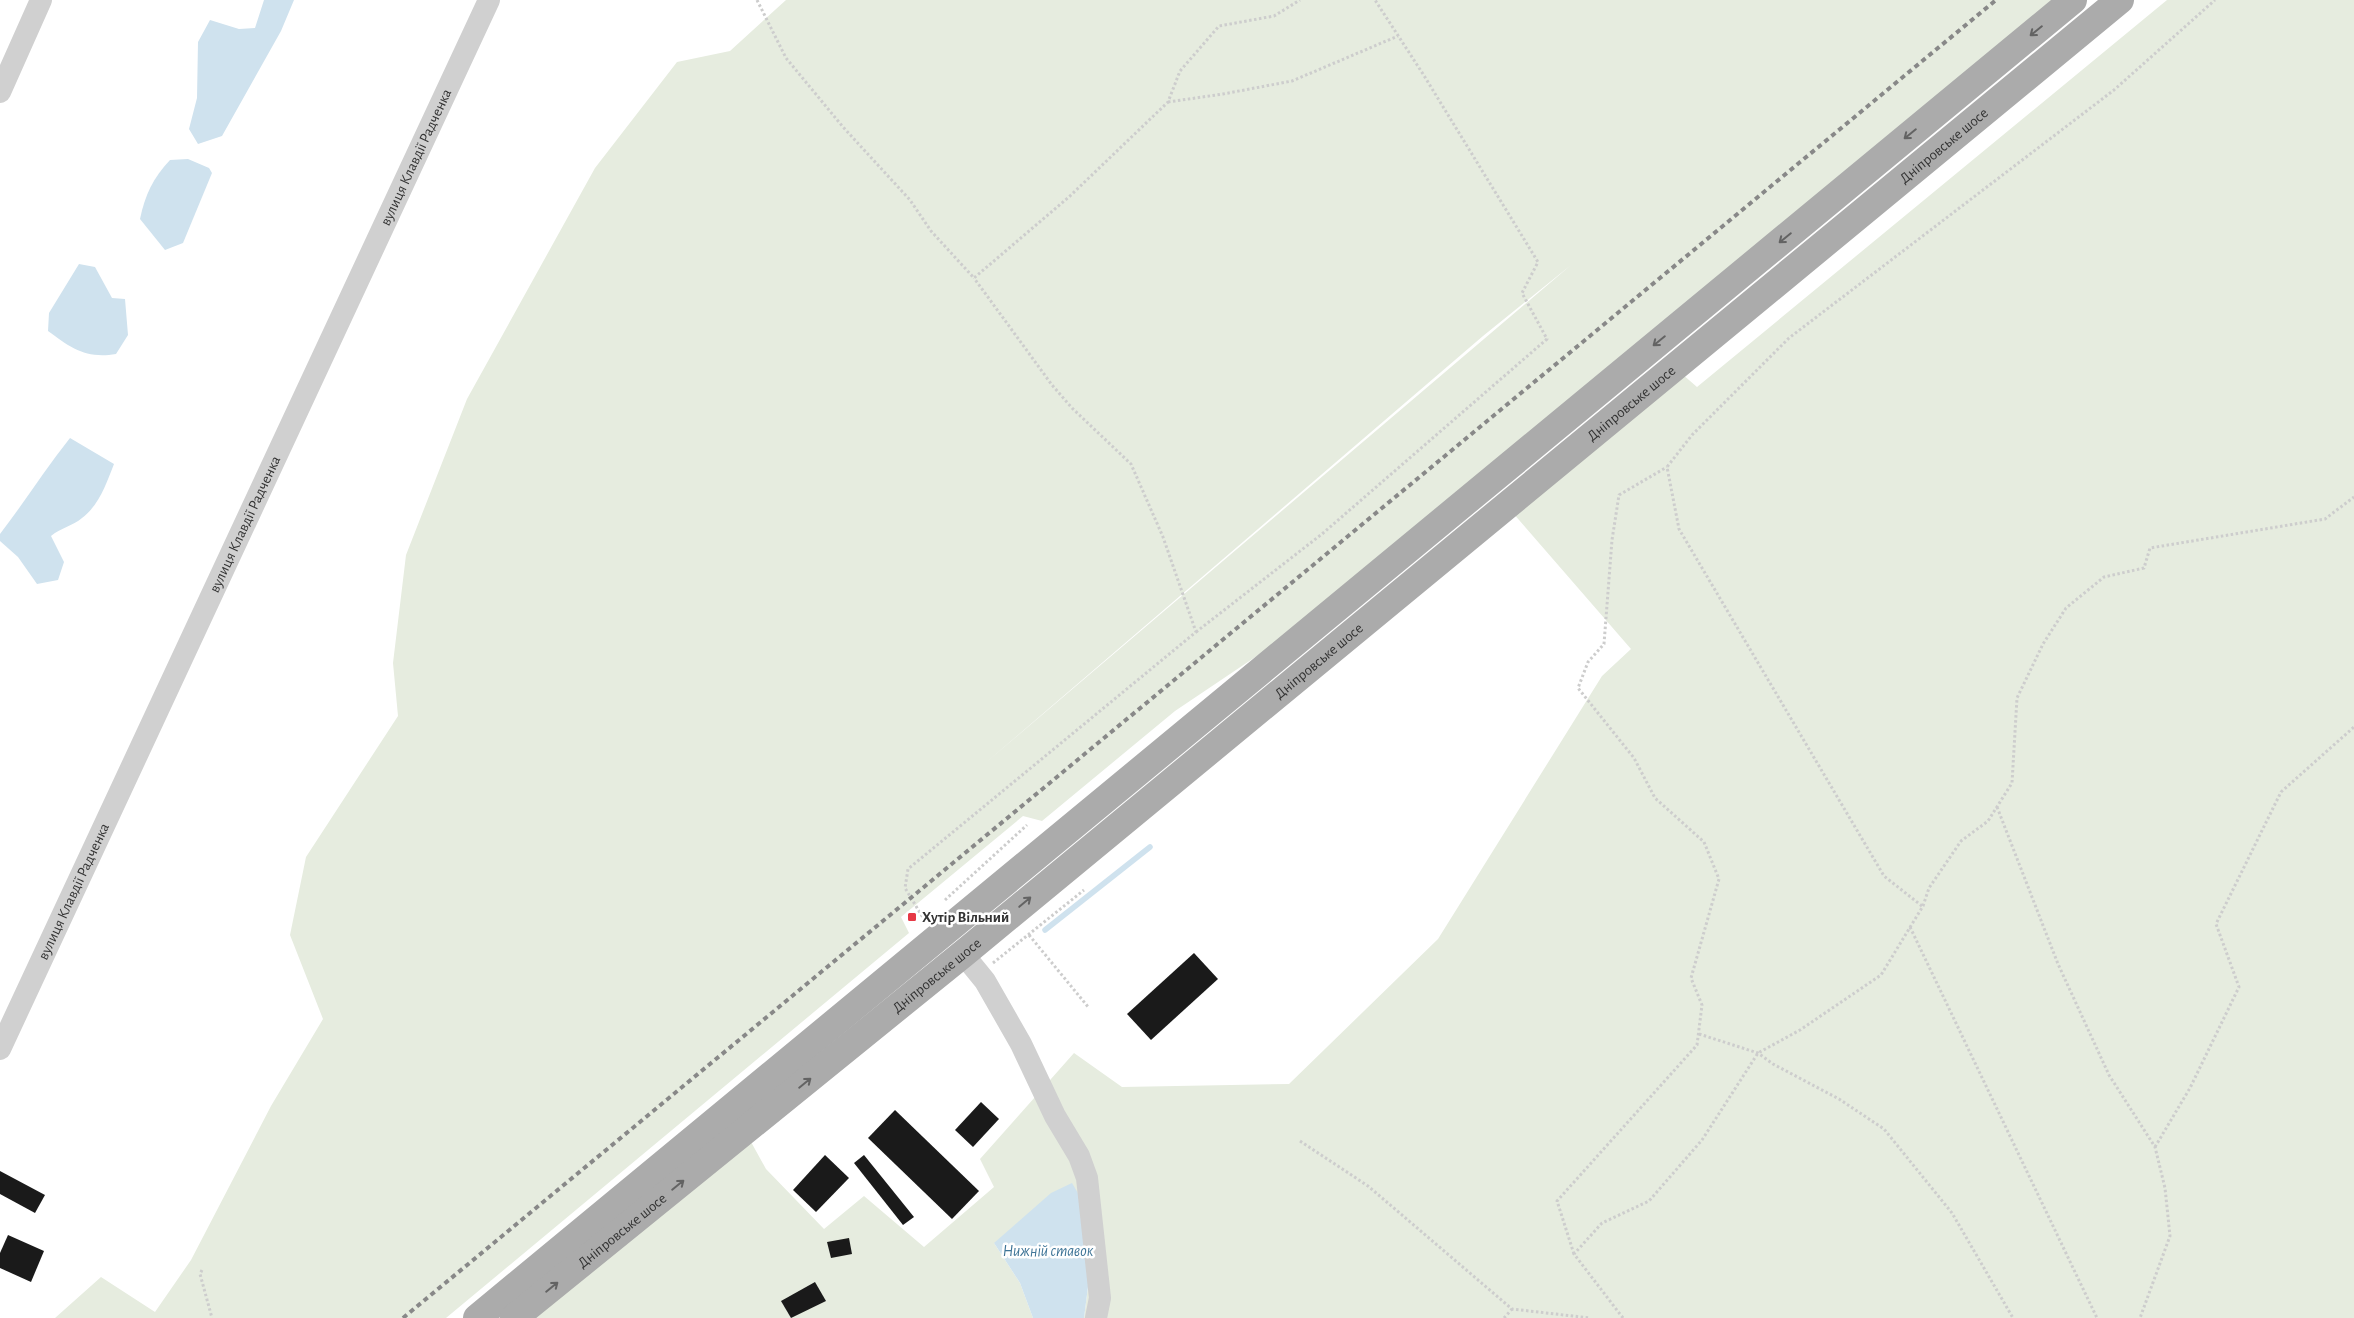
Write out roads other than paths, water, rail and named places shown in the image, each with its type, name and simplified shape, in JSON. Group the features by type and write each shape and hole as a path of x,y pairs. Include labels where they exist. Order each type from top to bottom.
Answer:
{"main road":[{"name":"Дніпровське шосе","path":"476,1318 929,924 2074,0"},
{"name":"Дніпровське шосе","path":"514,1318 971,964 2120,0"}],"street":[{"path":"0,92 42,0"},
{"name":"вулиця Клавдії Радченка","path":"0,1049 489,0"},
{"path":"971,964 1021,1044 1087,1178 1100,1311"}],"water":[{"path":"264,0 294,0 281,31 222,136 198,144 189,129 197,98 198,42 210,20 239,29 255,28"},
{"path":"188,159 209,168 212,173 183,243 165,250 140,219 142,210 154,180 170,160"},
{"path":"79,264 95,267 112,298 125,299 128,335 116,354 96,355 79,351 48,331 49,313"},
{"path":"70,438 114,464 102,493 88,512 78,521 51,536 64,562 58,580 37,584 18,557 0,541 0,534"},
{"name":"Нижній ставок","path":"1072,1183 1082,1200 1089,1279 1084,1318 1033,1318 1020,1283 994,1243 1051,1193"}],"waterway":[{"path":"1045,930 1150,847"}],"railway":[{"path":"403,1318 1996,0"}],"place":[{"name":"Хутір Вільний","path":"912,917"}]}
